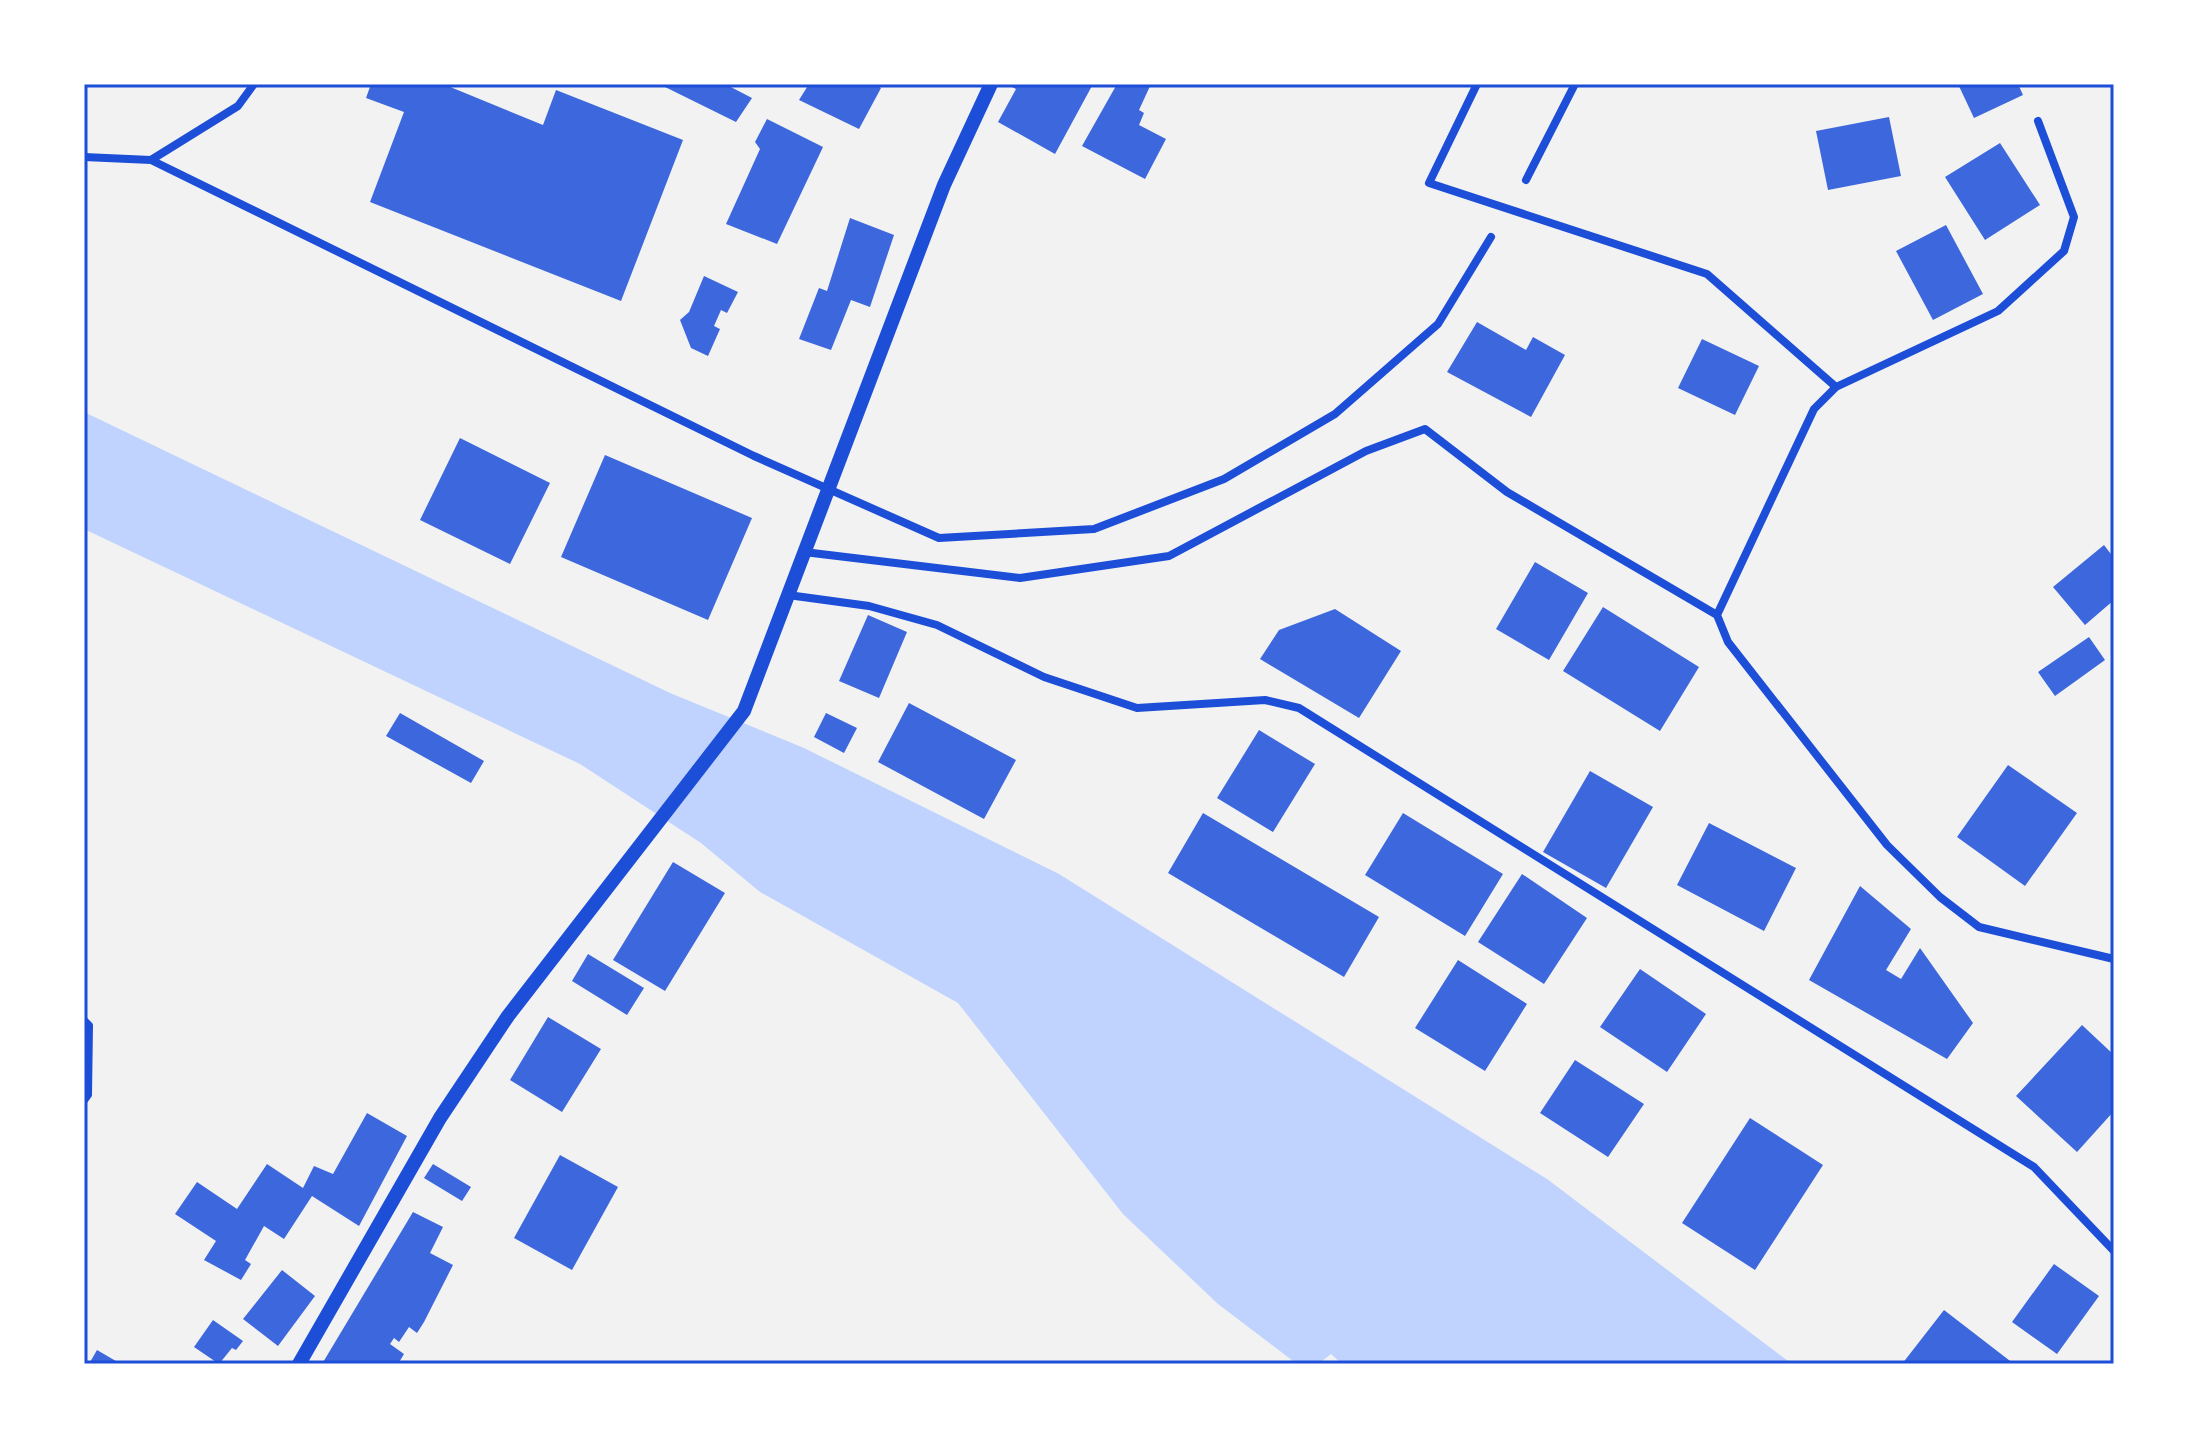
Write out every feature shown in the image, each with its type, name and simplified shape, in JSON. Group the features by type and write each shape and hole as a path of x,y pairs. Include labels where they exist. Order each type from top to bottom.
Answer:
{"street":[{"path":"151,160 238,106 254,84"},
{"path":"299,1364 440,1118 508,1016 744,711 944,185 991,84"},
{"path":"1477,84 1429,183 1707,274 1836,387"},
{"path":"1526,180 1575,84"},
{"path":"1717,615 1814,409 1836,387 1998,311 2064,251 2074,217 2038,121"},
{"path":"84,157 151,160 754,456 939,538 1094,529 1224,479 1335,414 1438,324 1491,237"},
{"path":"804,552 1020,578 1169,556 1366,451 1425,429 1507,492 1717,615 1728,642 1887,845 1940,897 1979,927 2114,959"},
{"path":"788,595 869,606 937,625 1044,677 1137,708 1265,700 1299,708 2034,1167 2114,1251"}],"lane":[{"path":"84,1019 90,1025 89,1095 84,1102"}],"water":[{"path":"84,412 670,693 804,748 1059,874 1547,1179 1792,1364 1342,1364 1331,1354 1318,1364 1297,1364 1218,1304 1123,1214 958,1003 760,892 701,843 580,764 84,529"}],"building":[{"path":"371,84 443,84 543,125 556,90 683,140 621,301 370,202 404,112 366,98"},
{"path":"659,84 725,84 752,98 736,122"},
{"path":"809,84 875,84 881,88 859,129 799,100"},
{"path":"1006,84 1093,84 1055,154 998,122 1016,89"},
{"path":"1117,84 1151,84 1139,110 1144,113 1139,125 1166,139 1145,179 1082,146"},
{"path":"1958,84 2018,84 2023,95 1974,118"},
{"path":"1889,117 1901,176 1828,190 1816,131"},
{"path":"767,119 823,147 777,244 726,224 760,149 755,142"},
{"path":"2000,143 2040,205 1985,240 1945,177"},
{"path":"850,218 894,235 870,307 851,300 831,350 799,339 819,288 827,291"},
{"path":"1946,225 1983,294 1933,320 1896,251"},
{"path":"704,276 738,292 727,313 721,310 714,326 720,329 708,356 691,348 680,320 689,312"},
{"path":"1477,322 1526,350 1533,337 1565,355 1531,417 1447,372"},
{"path":"1702,339 1759,366 1735,415 1678,388"},
{"path":"460,438 550,483 510,564 420,520"},
{"path":"605,455 752,518 708,620 561,557"},
{"path":"2104,545 2114,558 2114,600 2085,625 2053,587"},
{"path":"1535,562 1588,593 1549,660 1496,629"},
{"path":"1603,607 1699,667 1660,731 1563,671"},
{"path":"1335,609 1401,651 1359,718 1260,659 1279,630"},
{"path":"868,615 907,632 879,698 839,681"},
{"path":"2089,637 2105,660 2055,696 2038,672"},
{"path":"909,703 1016,760 984,819 878,762"},
{"path":"400,713 484,761 471,783 386,736"},
{"path":"826,713 857,728 844,753 814,737"},
{"path":"1259,730 1315,764 1273,832 1217,798"},
{"path":"2008,765 2077,813 2025,886 1957,837"},
{"path":"1590,771 1653,807 1606,888 1543,852"},
{"path":"1203,813 1379,917 1344,977 1168,873"},
{"path":"1403,813 1503,874 1465,936 1365,875"},
{"path":"1709,823 1796,868 1764,931 1677,885"},
{"path":"673,862 725,893 665,991 613,960"},
{"path":"1522,874 1587,918 1544,984 1478,942"},
{"path":"1860,886 1911,929 1886,970 1901,979 1920,948 1973,1023 1947,1059 1809,980"},
{"path":"588,954 644,988 627,1015 572,981"},
{"path":"1458,960 1527,1004 1485,1071 1415,1028"},
{"path":"1640,969 1706,1014 1667,1072 1600,1027"},
{"path":"548,1017 601,1049 562,1112 510,1080"},
{"path":"2082,1025 2114,1055 2114,1111 2077,1152 2016,1096"},
{"path":"1575,1060 1644,1104 1608,1157 1540,1113"},
{"path":"367,1113 407,1136 359,1226 312,1196 284,1239 264,1226 245,1260 251,1264 241,1280 204,1260 216,1241 175,1214 197,1182 237,1209 267,1164 303,1188 314,1166 333,1174"},
{"path":"1750,1118 1823,1165 1755,1270 1682,1223"},
{"path":"560,1155 618,1187 572,1270 514,1238"},
{"path":"433,1164 471,1187 462,1201 424,1178"},
{"path":"413,1212 443,1227 430,1253 453,1265 424,1322 417,1333 409,1327 399,1342 394,1338 390,1344 404,1354 398,1364 322,1364"},
{"path":"2054,1264 2099,1296 2057,1354 2012,1322"},
{"path":"282,1270 315,1296 278,1346 243,1319"},
{"path":"1944,1310 2014,1364 1902,1364"},
{"path":"213,1320 243,1341 236,1350 232,1348 219,1364 194,1347"},
{"path":"97,1350 121,1364 89,1364"}]}
